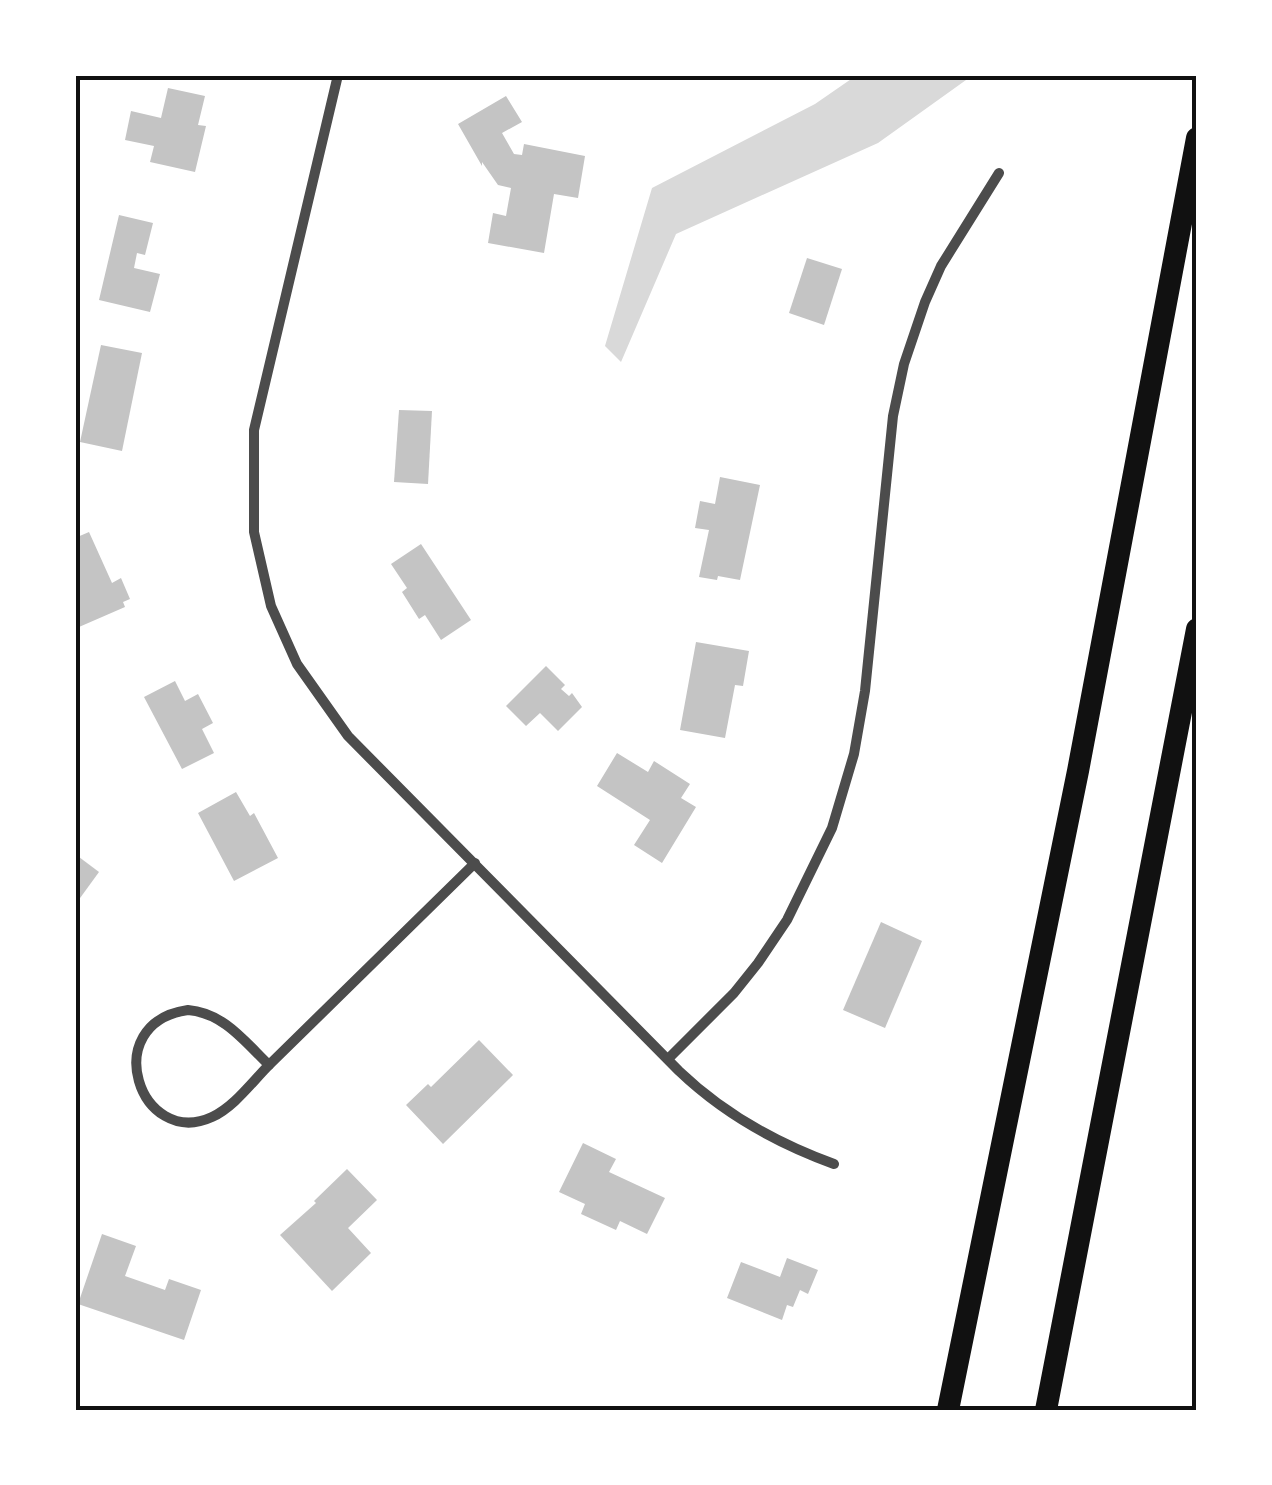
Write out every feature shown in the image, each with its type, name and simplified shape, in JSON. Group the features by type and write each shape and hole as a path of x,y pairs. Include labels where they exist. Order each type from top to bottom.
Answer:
{"highway":[{"path":"948,1410 1078,772 1197,138"},
{"path":"1046,1410 1197,629"},
{"path":"1168,786 1197,694"}],"street":[{"path":"338,75 258,405 252,456 254,532 275,618 297,664 348,736 668,1059 740,1120 773,1139 834,1164"},
{"path":"668,1059 758,963 803,890 832,828 854,754 866,691 893,416 904,364 941,266 999,172"},
{"path":"270,1066 224,1021 207,1012 188,1010 164,1017 149,1029 141,1039 135,1063 139,1088 154,1108 172,1118 190,1121 215,1116 270,1066 475,863"}],"shaded area":[{"path":"857,75 973,75 878,143 676,234 621,362 605,346 652,188 815,104"}],"building":[{"path":"168,88 205,96 198,125 206,126 195,172 150,162 154,146 125,140 131,111 161,118"},
{"path":"506,96 522,122 502,133 514,154 522,155 524,144 585,156 578,198 554,194 544,253 488,243 493,213 506,216 511,188 498,185 482,162 482,166 458,124"},
{"path":"119,215 153,223 145,255 137,253 134,268 160,274 150,312 99,300"},
{"path":"807,258 842,269 824,325 789,313"},
{"path":"101,345 142,353 122,451 80,442"},
{"path":"399,410 432,411 428,484 394,482"},
{"path":"720,477 760,485 740,580 699,577 709,530 695,528 700,501 715,504"},
{"path":"89,532 112,583 121,578 130,599 123,602 125,607 79,627 75,626 75,538"},
{"path":"421,544 471,620 441,640 425,615 419,619 402,592 407,588 391,564"},
{"path":"696,642 749,651 743,686 735,685 725,738 680,730"},
{"path":"546,666 565,685 561,689 569,696 572,693 582,707 558,731 540,713 526,726 506,706"},
{"path":"175,681 185,701 198,694 213,723 202,729 214,753 182,769 144,697"},
{"path":"617,753 648,772 654,761 690,784 681,798 696,807 662,863 634,845 650,820 597,786"},
{"path":"236,792 250,816 254,813 278,858 234,881 198,813"},
{"path":"75,854 99,872 75,905"},
{"path":"881,922 922,941 885,1028 843,1010"},
{"path":"479,1040 513,1075 443,1144 406,1105 428,1084 431,1087"},
{"path":"583,1143 616,1159 609,1172 665,1198 647,1234 620,1221 616,1230 581,1214 585,1204 559,1192"},
{"path":"347,1169 377,1200 348,1228 371,1253 332,1291 280,1235"},
{"path":"102,1234 136,1246 125,1276 165,1290 169,1279 201,1290 184,1340 78,1304"},
{"path":"787,1258 818,1270 808,1294 800,1290 793,1307 787,1305 782,1320 727,1298 741,1262 780,1277"}]}
